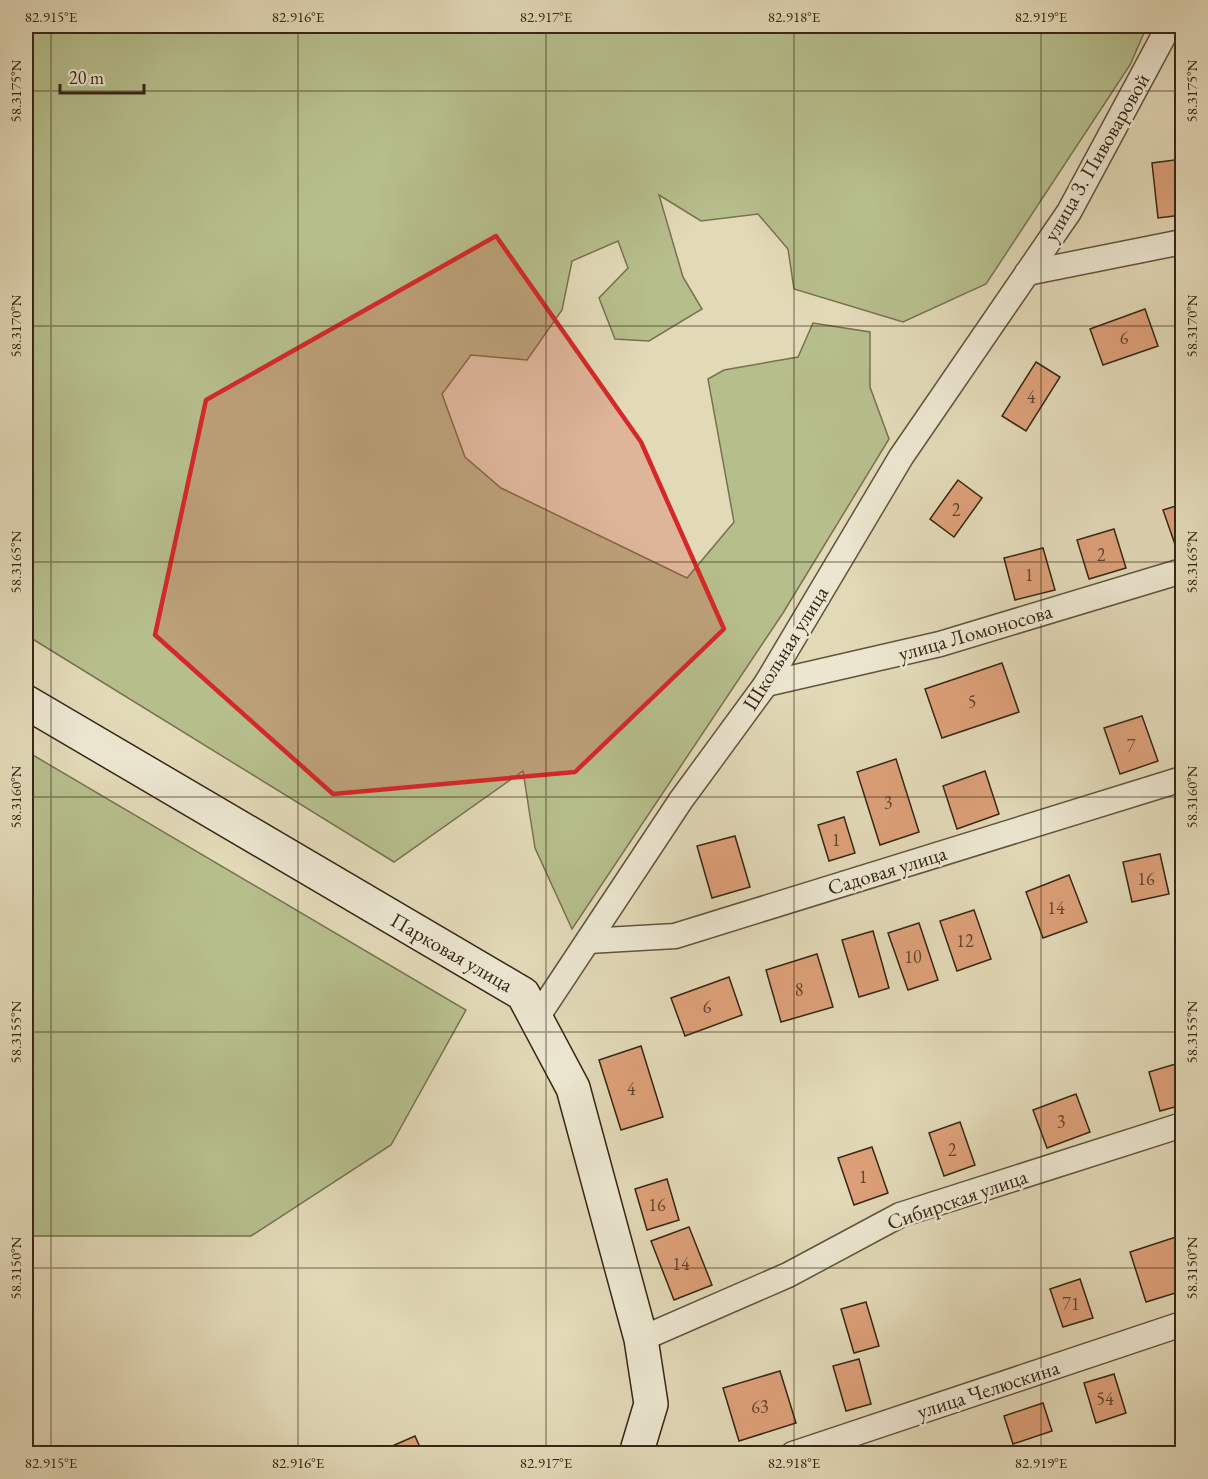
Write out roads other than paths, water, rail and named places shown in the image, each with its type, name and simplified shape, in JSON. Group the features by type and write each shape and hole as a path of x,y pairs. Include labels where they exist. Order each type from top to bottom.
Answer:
{"street":[{"name":"улица З. Пивоваровой","path":"1027,273 1069,212 1169,26"},
{"name":"улица З. Пивоваровой","path":"1027,273 1182,242"},
{"name":"Школьная улица","path":"536,1019 681,800 766,684 901,457 1027,273"},
{"name":"улица Ломоносова","path":"766,684 940,644 1182,571"},
{"name":"Парковая улица","path":"26,702 523,994 573,1088 641,1339 651,1404 636,1454"},
{"name":"Садовая улица","path":"588,940 675,936 1182,779"},
{"name":"Сибирская улица","path":"641,1339 788,1275 900,1215 1182,1125"},
{"name":"улица Челюскина","path":"793,1454 1182,1324"}]}
